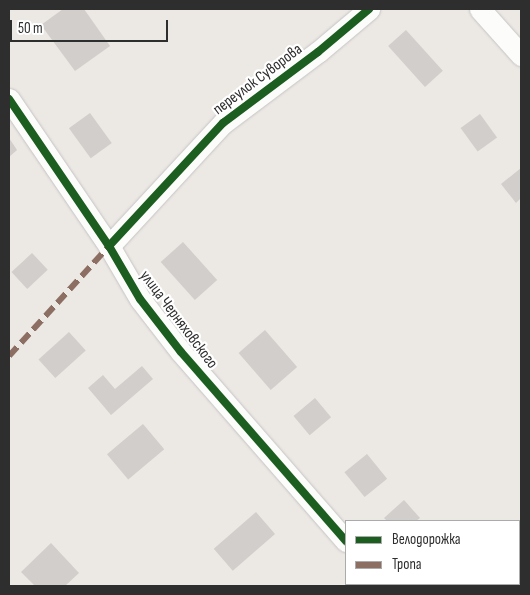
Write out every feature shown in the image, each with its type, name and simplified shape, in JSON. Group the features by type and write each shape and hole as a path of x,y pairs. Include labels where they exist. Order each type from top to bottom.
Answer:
{"street":[{"name":"переулок Суворова","path":"109,246 223,123 318,52 369,9"},
{"path":"480,9 521,55"},
{"name":"улица Черняховского","path":"9,99 109,246 140,299 181,352 345,540"}],"building":[{"path":"63,9 84,9 110,46 75,71 41,25"},
{"path":"406,30 443,71 425,87 388,46"},
{"path":"90,113 112,143 91,158 69,128"},
{"path":"480,114 497,137 478,152 461,128"},
{"path":"9,138 17,150 9,157"},
{"path":"521,168 521,198 516,203 501,184"},
{"path":"183,242 217,280 195,300 161,262"},
{"path":"32,253 48,270 27,289 12,272"},
{"path":"265,330 297,367 271,390 239,353"},
{"path":"69,332 86,351 55,378 39,359"},
{"path":"142,366 153,379 111,415 88,388 103,375 115,389"},
{"path":"315,398 331,417 310,435 294,416"},
{"path":"143,424 164,449 128,479 107,454"},
{"path":"367,454 387,479 365,497 344,472"},
{"path":"404,500 420,518 417,520 386,520 384,518"},
{"path":"256,512 275,534 233,571 214,549"},
{"path":"51,543 79,573 65,586 35,586 21,572"},
{"path":"480,585 481,586 463,586"}],"marked path":[{"path":"9,356 109,246"}],"cycle path":[{"path":"109,246 223,123 318,52 369,9"},
{"path":"9,99 109,246 140,299 181,352 345,540"}]}
